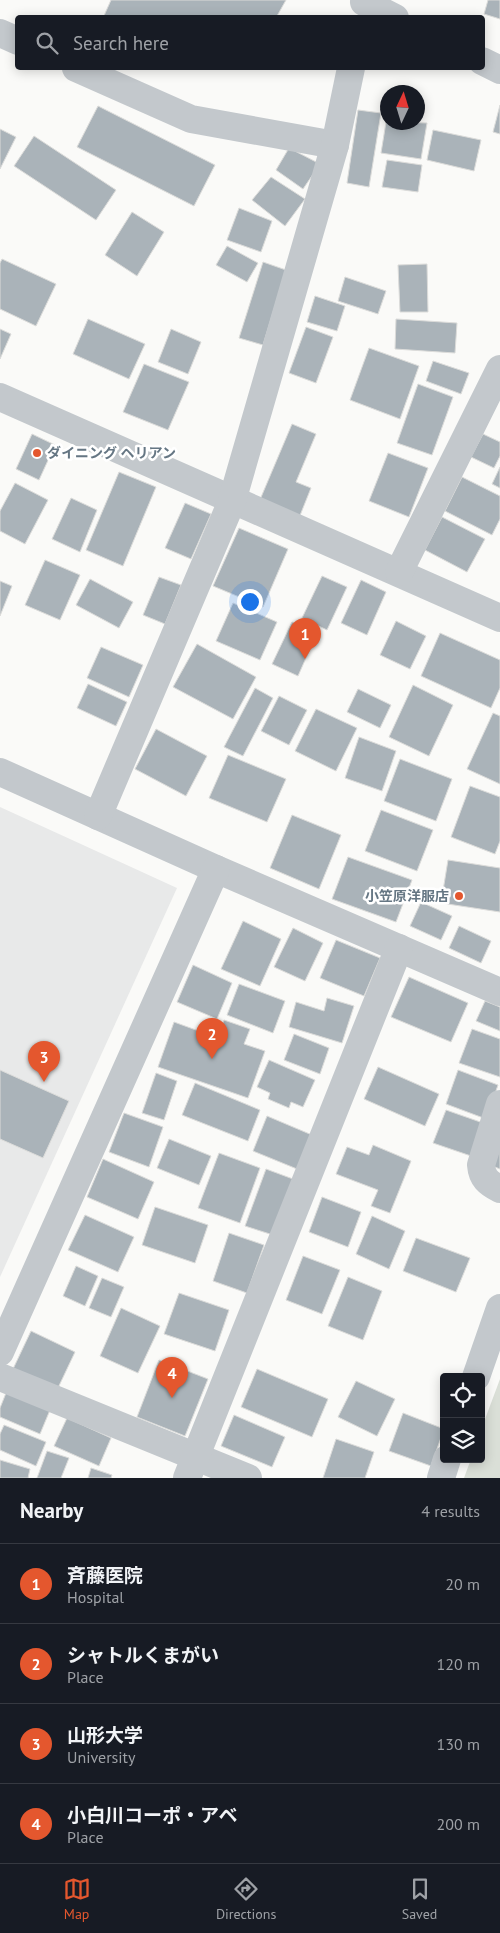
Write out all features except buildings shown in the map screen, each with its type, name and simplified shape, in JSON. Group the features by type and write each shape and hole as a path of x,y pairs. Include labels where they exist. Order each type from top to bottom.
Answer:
{"street":[{"path":"364,7 387,15"},
{"path":"0,33 15,40"},
{"path":"485,62 500,70"},
{"path":"81,70 191,119 335,145"},
{"path":"98,816 232,500 335,145 351,70"},
{"path":"399,572 500,370"},
{"path":"0,397 500,618"},
{"path":"0,772 216,869 500,992"},
{"path":"0,1352 216,869"},
{"path":"191,1467 399,948"},
{"path":"500,1104 481,1165 482,1173 487,1182 500,1189"},
{"path":"477,1373 500,1308"},
{"path":"0,1377 191,1467 248,1478"},
{"path":"441,1478 447,1463"}],"shaded area":[{"path":"0,807 177,888 0,1277"},
{"path":"500,1379 500,1478 464,1478 470,1463 485,1463 485,1419"}],"place":[{"name":"ダイニング ヘリアン","path":"37,453"},
{"name":"斉藤医院","path":"305,659"},
{"name":"小笠原洋服店","path":"459,896"},
{"name":"シャトルくまがい","path":"212,1059"},
{"name":"山形大学","path":"44,1082"},
{"name":"小白川コーポ・アベ","path":"172,1398"}]}
